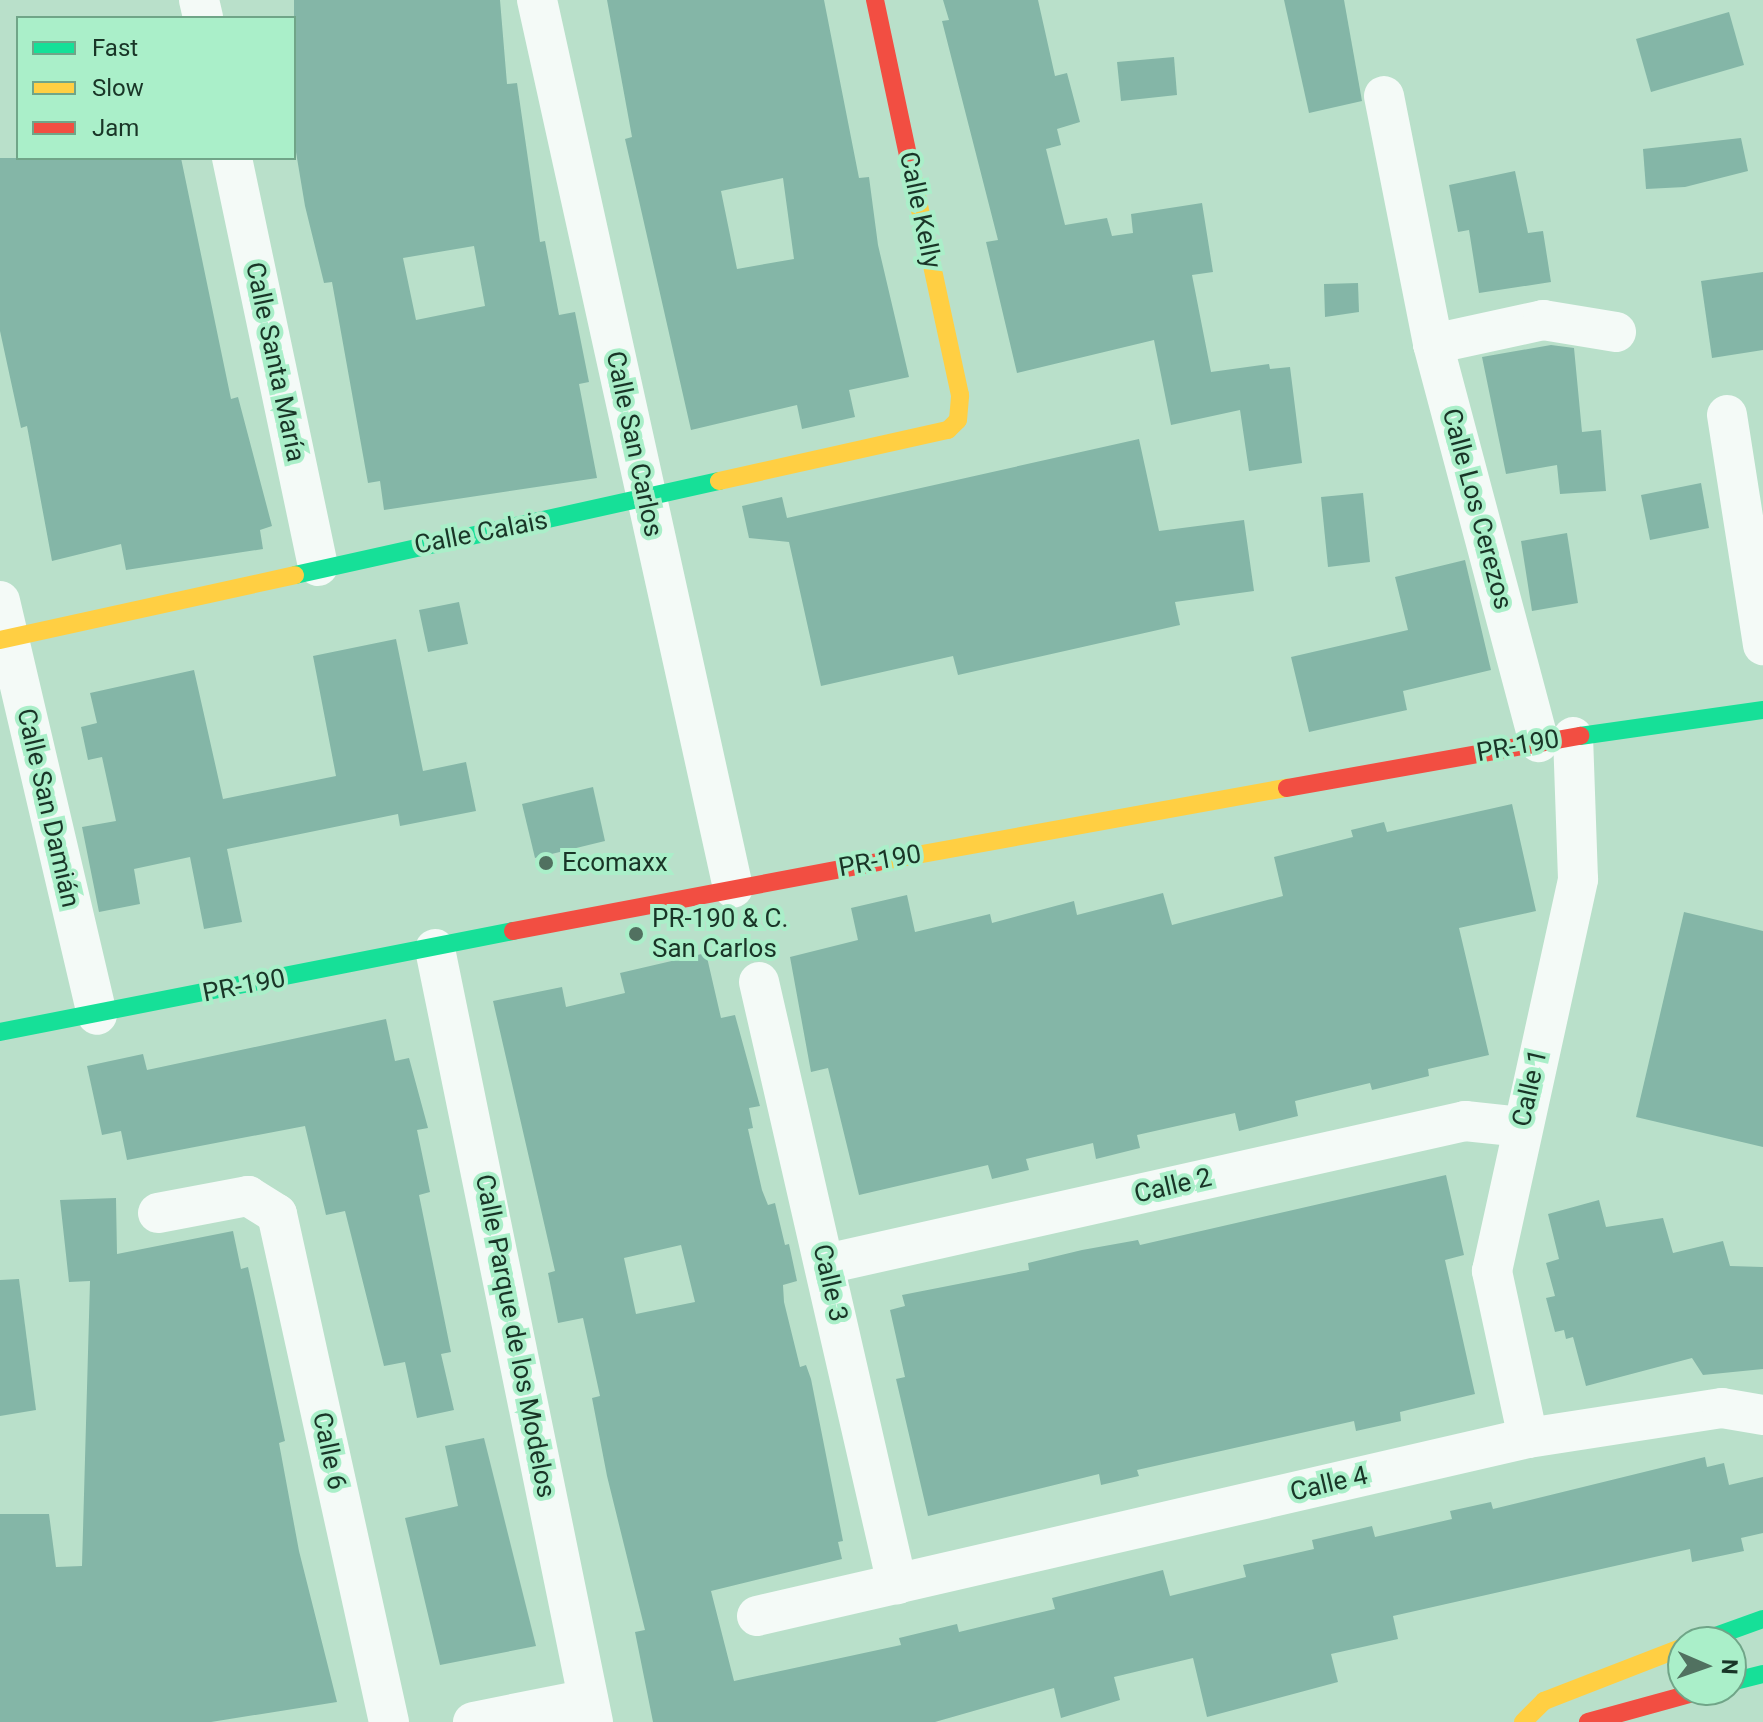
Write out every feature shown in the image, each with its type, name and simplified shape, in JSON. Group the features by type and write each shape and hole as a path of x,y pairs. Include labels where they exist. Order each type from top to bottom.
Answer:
{"main road":[{"name":"Calle Kelly","path":"875,0 960,395 958,420"},
{"name":"Calle Calais","path":"3,627 646,500 948,430 958,420"},
{"name":"PR-190","path":"0,1032 435,949 733,888 1556,740 1763,710"},
{"path":"1744,1626 1763,1619"},
{"path":"1523,1722 1544,1701 1667,1653"},
{"path":"1588,1722 1667,1700"}],"street":[{"name":"Calle San Carlos","path":"537,0 733,888"},
{"name":"Calle Los Cerezos","path":"1384,96 1433,344 1556,740"},
{"name":"Calle Santa María","path":"232,160 318,566"},
{"path":"1433,344 1543,320 1616,332"},
{"path":"1727,415 1763,645"},
{"name":"Calle San Damián","path":"3,627 97,1015"},
{"name":"Calle 1","path":"1528,1438 1492,1271 1521,1127 1578,879 1556,740"},
{"name":"Calle Parque de los Modelos","path":"435,949 591,1711"},
{"name":"Calle 3","path":"759,982 897,1584"},
{"name":"Calle 2","path":"826,1264 1465,1121 1521,1127"},
{"name":"Calle 6","path":"158,1213 248,1196 277,1214 389,1722"},
{"name":"Calle 4","path":"757,1616 1528,1438 1722,1408 1763,1415"},
{"path":"473,1722 591,1711"}],"building":[{"path":"294,0 500,0 507,84 517,83 540,242 545,241 559,315 575,312 589,382 579,384 597,478 384,510 380,481 368,483 332,282 324,283 305,206 296,152","holes":["474,246 485,306 416,320 403,258"]},
{"path":"607,0 824,0 859,178 869,177 878,245 909,377 849,390 855,417 802,429 797,405 691,430 625,139 632,137","holes":["783,178 794,259 737,269 721,191"]},
{"path":"943,0 1038,0 1055,76 1067,73 1080,122 1057,129 1061,145 1046,149 1065,225 1107,218 1112,236 1133,233 1131,214 1202,203 1213,272 1192,275 1211,372 1269,364 1270,369 1290,367 1302,463 1249,471 1240,410 1171,425 1154,340 1017,373 986,242 998,240 942,21 949,20"},
{"path":"1284,0 1344,0 1362,101 1309,113"},
{"path":"1729,12 1744,65 1651,92 1636,39"},
{"path":"1174,57 1177,95 1121,101 1117,62"},
{"path":"1741,138 1748,171 1685,187 1646,189 1643,149"},
{"path":"0,158 181,160 231,399 238,397 272,526 260,530 263,549 126,570 121,544 52,561 27,426 21,428 0,331"},
{"path":"1515,171 1528,233 1543,231 1551,282 1479,293 1469,230 1458,232 1449,185"},
{"path":"1763,272 1763,350 1712,358 1701,281"},
{"path":"1358,283 1359,312 1325,317 1324,284"},
{"path":"1551,345 1574,348 1582,432 1601,430 1606,491 1560,494 1557,465 1506,474 1482,357"},
{"path":"1139,439 1159,531 1244,520 1254,591 1175,602 1180,625 958,675 953,656 821,686 789,542 749,538 742,506 782,497 787,518"},
{"path":"1701,483 1709,528 1650,540 1641,495"},
{"path":"1363,493 1370,562 1328,567 1321,497"},
{"path":"1567,533 1578,603 1532,611 1521,541"},
{"path":"1465,560 1491,670 1403,691 1407,710 1309,732 1291,657 1408,630 1395,577"},
{"path":"459,602 468,644 428,652 419,610"},
{"path":"396,639 423,771 466,762 476,811 400,826 398,814 227,849 242,922 204,929 190,857 134,869 140,904 99,912 82,827 116,821 102,757 88,760 81,727 97,723 90,693 194,670 223,799 336,776 313,656"},
{"path":"593,787 605,841 535,858 522,804"},
{"path":"1512,804 1536,911 1459,928 1489,1055 1428,1069 1429,1076 1372,1090 1370,1083 1295,1101 1298,1116 1239,1131 1235,1113 1137,1135 1140,1148 1096,1159 1093,1143 1026,1159 1029,1170 992,1179 988,1165 859,1195 828,1068 811,1072 790,957 858,940 851,908 907,895 915,932 990,914 992,923 1074,901 1077,915 1163,893 1172,925 1283,896 1274,857 1353,837 1351,830 1384,822 1387,832"},
{"path":"1684,912 1763,931 1763,1147 1636,1117"},
{"path":"706,953 721,1018 735,1015 760,1106 749,1108 753,1128 748,1129 762,1190 768,1205 775,1203 785,1245 789,1244 797,1281 783,1285 784,1302 800,1367 806,1365 811,1379 843,1541 838,1542 842,1559 711,1591 734,1681 901,1645 899,1638 957,1624 959,1632 1055,1609 1052,1598 1163,1570 1170,1596 1246,1577 1243,1565 1314,1549 1312,1540 1372,1526 1375,1537 1452,1519 1450,1511 1491,1502 1493,1509 1705,1457 1707,1467 1724,1463 1729,1485 1763,1477 1763,1533 1741,1538 1744,1551 1692,1562 1690,1549 1393,1616 1398,1639 1331,1654 1338,1682 1207,1717 1193,1658 1114,1677 1120,1700 1061,1718 1054,1688 935,1722 653,1722 635,1632 645,1630 607,1476 592,1398 600,1396 583,1318 558,1323 548,1273 555,1271 493,1001 562,987 566,1007 625,993 620,973","holes":["681,1245 695,1302 636,1314 624,1258"]},
{"path":"386,1019 395,1061 409,1058 428,1128 417,1130 430,1192 419,1195 451,1352 441,1354 454,1410 417,1418 405,1362 384,1366 345,1211 326,1215 305,1126 127,1160 121,1131 102,1135 87,1066 143,1054 147,1070"},
{"path":"1446,1175 1464,1255 1445,1260 1475,1394 1400,1412 1401,1421 1356,1431 1354,1421 1137,1470 1139,1476 1101,1485 1099,1474 928,1516 896,1379 905,1377 890,1310 905,1306 902,1295 1029,1270 1028,1263 1082,1250 1138,1240 1140,1245"},
{"path":"116,1198 117,1254 233,1231 241,1269 248,1267 254,1294 285,1441 279,1443 299,1551 337,1702 211,1722 0,1722 0,1514 49,1514 56,1567 82,1566 90,1281 69,1282 60,1200"},
{"path":"1599,1200 1606,1227 1663,1218 1673,1253 1723,1241 1730,1266 1763,1267 1763,1369 1703,1375 1692,1358 1586,1386 1573,1337 1566,1339 1564,1330 1555,1332 1546,1298 1555,1296 1546,1263 1559,1259 1548,1214"},
{"path":"19,1279 36,1410 0,1416 0,1280"},
{"path":"484,1438 536,1646 440,1665 405,1518 458,1506 445,1446"}],"traffic: fast":[{"path":"295,575 719,481"},
{"path":"1580,736 1763,710"},
{"path":"0,1032 513,931"},
{"path":"1744,1626 1763,1619"},
{"path":"1747,1678 1763,1674"}],"traffic: slow":[{"path":"719,481 948,430 958,420 960,395 908,155"},
{"path":"0,640 295,575"},
{"path":"878,862 1287,788"},
{"path":"1523,1722 1544,1701 1667,1653"}],"traffic: jam":[{"path":"875,0 908,155"},
{"path":"1287,788 1580,736"},
{"path":"513,931 878,862"},
{"path":"1588,1722 1667,1700"}],"place":[{"name":"Ecomaxx","path":"546,863"},
{"name":"PR-190 & C. San Carlos","path":"636,934"}]}
